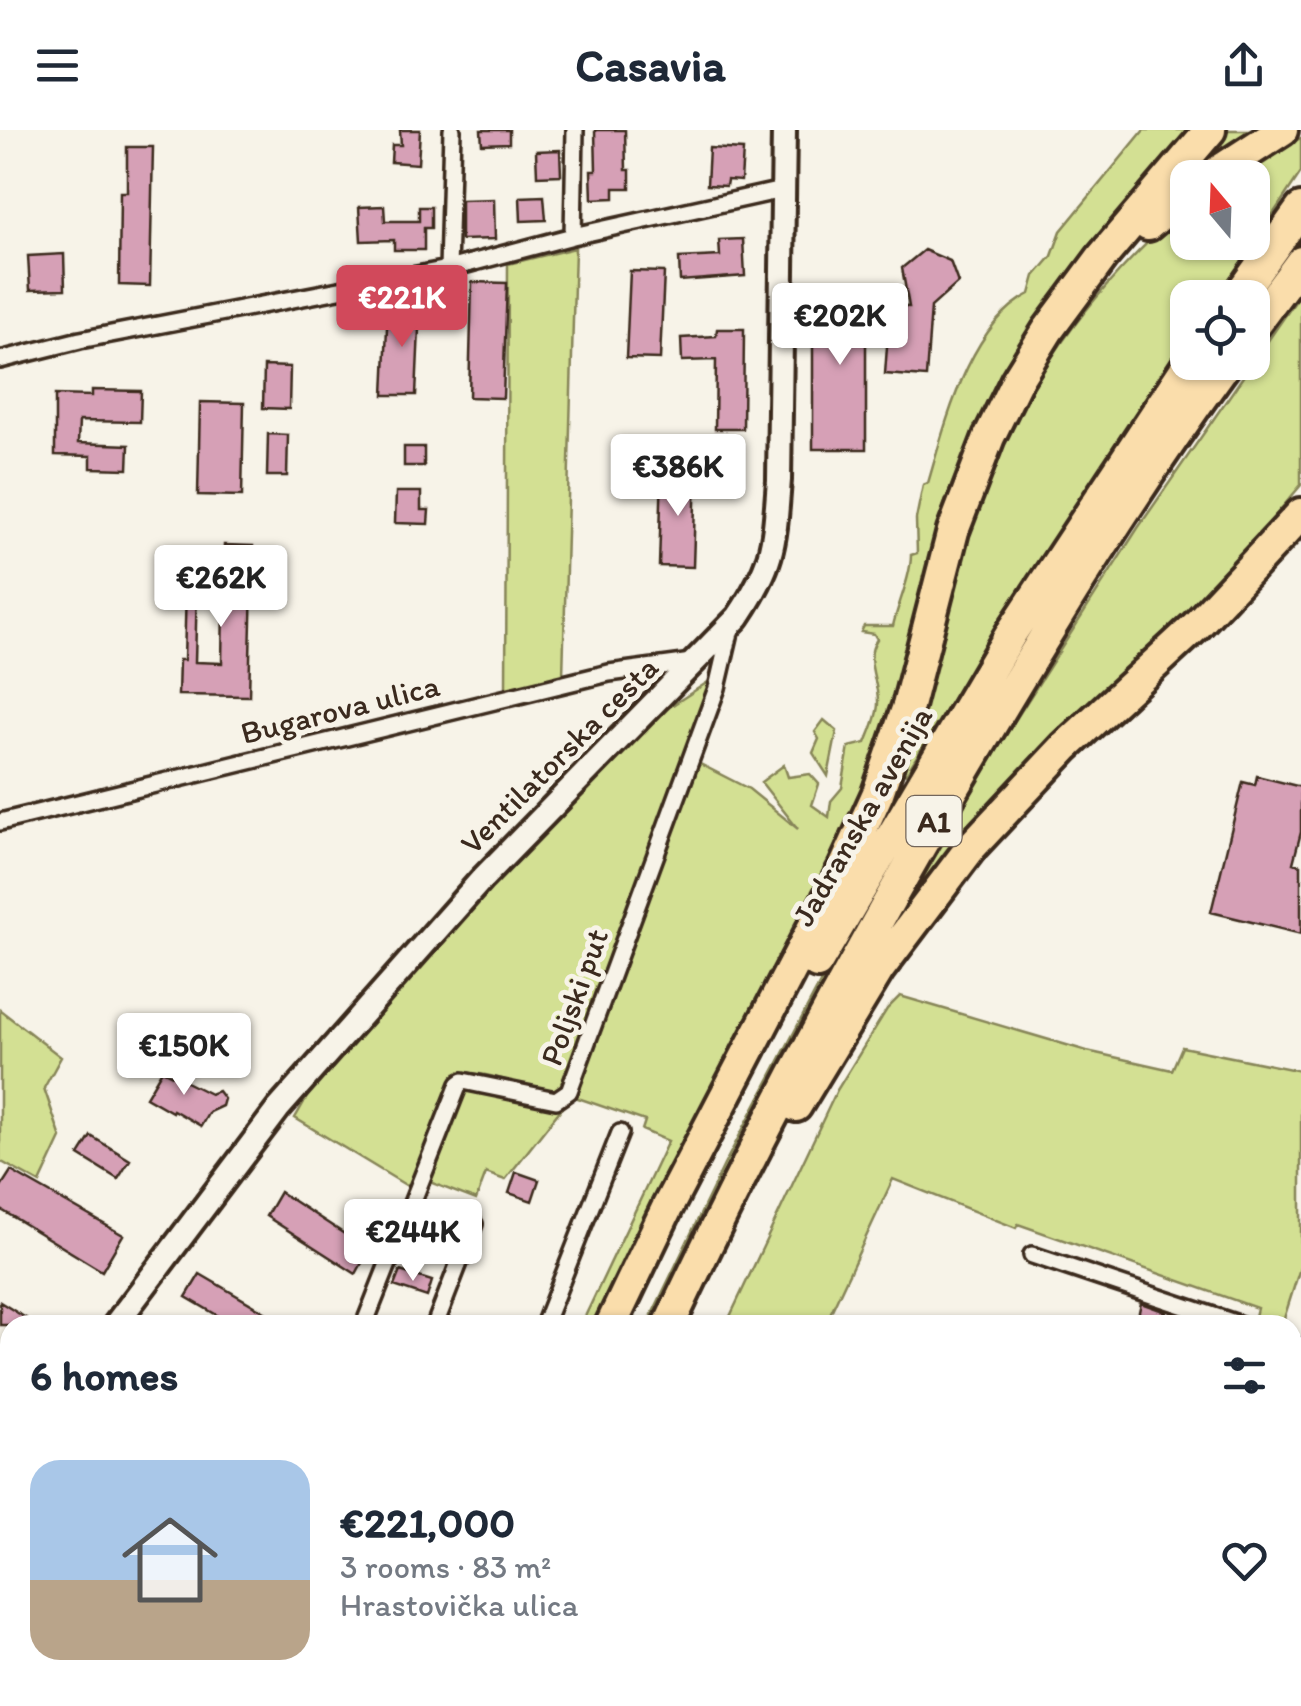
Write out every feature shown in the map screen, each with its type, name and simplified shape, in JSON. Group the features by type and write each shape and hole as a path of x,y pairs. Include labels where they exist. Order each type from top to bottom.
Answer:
{"highway":[{"path":"616,1315 667,1208 844,868 878,793 908,706 953,531 1017,380 1102,257 1210,130"},
{"path":"1236,160 1282,130"},
{"path":"1249,280 1292,221 1301,193"},
{"path":"1048,330 1116,254 1170,208"},
{"path":"1270,304 1301,262"},
{"name":"Jadranska avenija","path":"635,1315 784,1024 928,770 1012,632 1177,380"},
{"name":"Jadranska avenija","path":"674,1314 798,1062 923,839 1054,620 1215,380"},
{"path":"674,1314 879,969 972,846 1065,747 1196,626 1290,524 1301,496"}],"main road":[{"name":"Ventilatorska cesta","path":"123,1315 278,1109 481,880 732,624 763,580 775,538 782,365 784,130"}],"street":[{"path":"448,269 452,130"},
{"path":"573,236 575,130"},
{"path":"0,360 80,340 448,269 573,236 782,190"},
{"name":"Poljski put","path":"368,1315 459,1084 463,1081 556,1100 569,1091 717,688 732,624"},
{"name":"Bugarova ulica","path":"0,822 609,673 696,662"},
{"path":"548,1315 620,1133"},
{"path":"439,1315 474,1224"},
{"path":"1032,1255 1197,1315"}],"green space":[{"path":"1144,130 1197,130 1083,262 1005,366 962,457 941,513 872,784 608,1315 586,1315 668,1141 642,1130 645,1121 572,1096 589,1062 636,922 698,763 749,789 798,829 761,782 784,765 788,777 810,774 819,784 812,805 829,817 831,801 842,788 849,747 866,743 877,713 871,655 877,639 874,634 861,632 864,626 893,626 911,555 917,553 916,519 923,485 928,483 963,377 991,328 1030,294 1035,276 1052,256 1061,231"},
{"path":"1225,130 1263,130 1216,160 1202,160"},
{"path":"1301,138 1301,172 1270,219 1270,160 1258,160"},
{"path":"1170,222 1170,260 1243,260 1229,280 1170,280 1170,365 1025,581 906,774 903,772 949,601 984,492 1004,444 1051,358 1111,280"},
{"path":"575,248 563,676 506,690 508,264"},
{"path":"1301,293 1301,485 1222,579 1059,733 919,884 1007,733 1138,528 1241,380 1270,380 1270,338"},
{"path":"1195,380 1205,380 661,1315 652,1315 724,1165 837,951 988,694 1114,496"},
{"path":"711,680 560,1090 481,1074 455,1074 412,1189 295,1118 315,1083 491,884 640,732"},
{"path":"824,720 837,731 828,776 813,753 819,739 815,732"},
{"path":"900,996 1087,1051 1172,1070 1182,1047 1301,1071 1301,1265 1285,1315 1255,1315 1257,1308 1018,1224 1016,1228 893,1179 830,1315 731,1315 837,1090 887,1009"},
{"path":"0,1010 61,1057 44,1088 61,1138 40,1183 0,1161"},
{"path":"462,1089 561,1109 505,1180 486,1173 476,1200 427,1181"}],"building":[{"path":"400,130 420,130 418,164 391,162 392,145 401,145"},
{"path":"481,130 509,130 509,143 482,144"},
{"path":"595,130 625,130 630,188 614,188 614,198 592,199"},
{"path":"127,147 153,147 150,286 119,285 120,192 127,192"},
{"path":"709,148 743,150 741,181 727,180 726,186 707,185"},
{"path":"560,150 561,175 537,176 536,151"},
{"path":"544,196 546,220 521,221 520,197"},
{"path":"494,199 495,239 461,240 461,200"},
{"path":"384,206 385,221 419,221 419,207 431,207 431,228 424,228 424,250 394,250 394,240 361,241 359,207"},
{"path":"743,239 745,276 680,281 679,258 720,256 719,240"},
{"path":"924,250 950,261 958,283 931,307 926,377 885,374 890,306 909,307 902,268"},
{"path":"64,254 65,289 30,290 28,256"},
{"path":"630,271 664,272 660,359 626,358"},
{"path":"472,282 507,283 503,398 469,397"},
{"path":"866,286 866,449 813,449 813,287"},
{"path":"388,305 420,306 416,395 384,395"},
{"path":"717,329 744,329 743,429 715,429 716,360 682,361 681,338 716,336"},
{"path":"264,366 290,367 289,409 263,408"},
{"path":"92,390 141,391 140,422 79,421 78,443 129,445 128,469 91,468 91,456 55,455 55,395 92,396"},
{"path":"200,402 244,403 242,496 198,495"},
{"path":"268,434 288,435 287,476 267,476"},
{"path":"404,447 424,447 424,466 404,466"},
{"path":"662,471 696,472 693,567 659,566"},
{"path":"396,492 421,492 421,510 429,510 428,524 395,523"},
{"path":"224,545 253,546 249,696 178,695 179,660 184,660 187,551 198,551 195,662 222,663"},
{"path":"1257,776 1301,787 1301,832 1293,863 1301,865 1301,934 1211,912 1243,782 1255,785"},
{"path":"162,1070 210,1094 218,1091 224,1099 222,1106 209,1112 201,1126 146,1097"},
{"path":"91,1136 130,1160 118,1179 79,1155"},
{"path":"11,1171 123,1235 102,1271 0,1209 0,1188"},
{"path":"516,1172 539,1180 532,1201 509,1193"},
{"path":"280,1192 369,1250 356,1274 266,1216"},
{"path":"400,1271 432,1281 427,1297 394,1286"},
{"path":"200,1274 270,1315 217,1315 186,1297"},
{"path":"0,1302 21,1315 0,1315"},
{"path":"1141,1303 1166,1312 1165,1315 1138,1315"}]}
